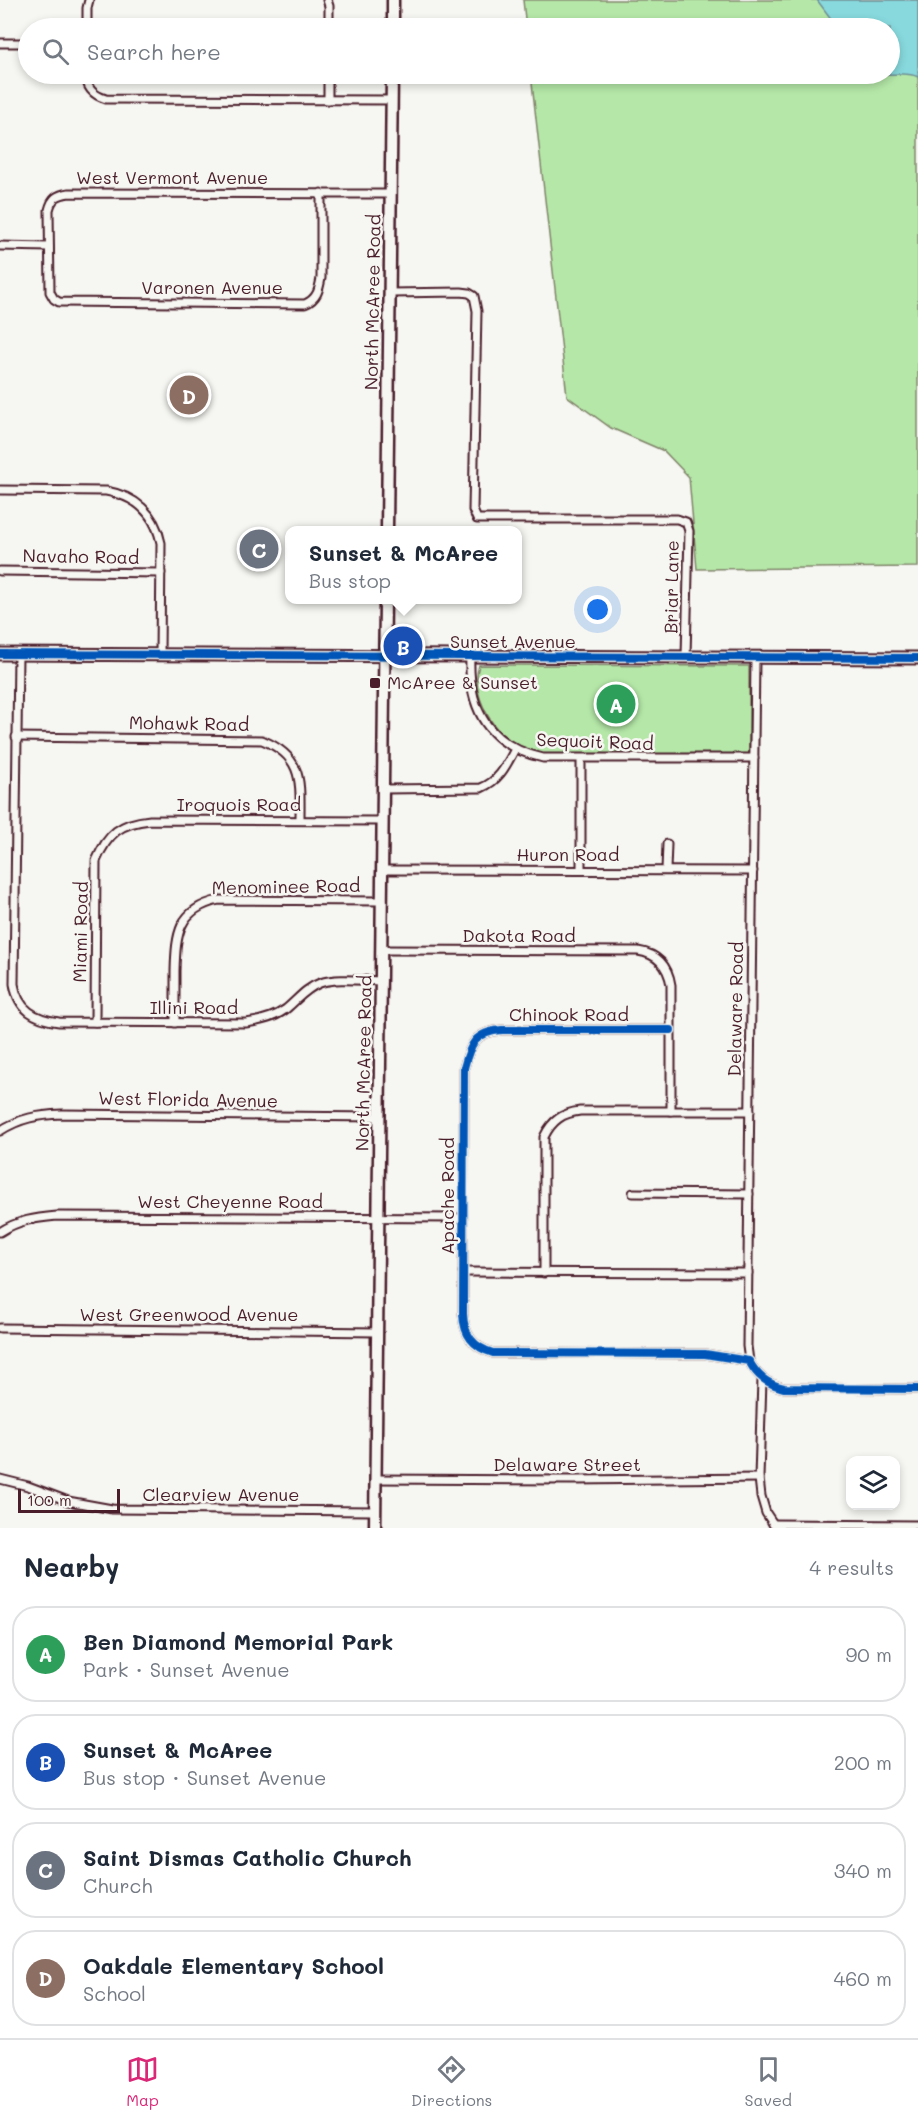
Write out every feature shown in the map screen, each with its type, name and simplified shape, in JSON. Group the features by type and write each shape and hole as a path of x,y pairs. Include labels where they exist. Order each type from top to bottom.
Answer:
{"street":[{"path":"87,18 89,0"},
{"path":"327,0 329,18"},
{"path":"393,0 393,18"},
{"path":"0,42 18,43"},
{"path":"88,84 92,93 106,99 392,100"},
{"path":"328,84 328,100"},
{"name":"North McAree Road","path":"387,526 392,84"},
{"name":"West Vermont Avenue","path":"49,247 51,202 61,194 321,192 391,194"},
{"name":"Varonen Avenue","path":"49,247 50,292 59,302 305,304 317,295 320,289 321,192"},
{"path":"0,246 49,247"},
{"name":"Briar Lane","path":"390,293 469,293 474,296 477,330 473,510 477,519 682,520 688,524 686,657"},
{"path":"0,490 106,491 120,494 142,507 152,517 161,543 160,655"},
{"name":"Navaho Road","path":"0,571 161,573"},
{"name":"North McAree Road","path":"375,1528 386,604"},
{"name":"Sunset Avenue","path":"0,654 918,658"},
{"path":"16,737 18,654"},
{"path":"470,657 470,678 476,707 494,732 515,749"},
{"name":"Delaware Road","path":"749,1361 747,1346 755,658"},
{"name":"Mohawk Road","path":"16,737 262,740 282,750 295,767 300,778 300,820"},
{"name":"Illini Road","path":"16,737 14,984 16,994 24,1008 37,1018 59,1022 260,1022 275,1016 308,989 320,983 382,981"},
{"name":"Sequoit Road","path":"383,789 481,788 497,778 515,749 526,755 543,758 754,758"},
{"path":"581,759 581,870"},
{"name":"Iroquois Road","path":"103,844 115,832 135,821 383,821"},
{"name":"Miami Road","path":"95,1022 96,861 103,844"},
{"path":"666,870 667,844"},
{"name":"Huron Road","path":"383,870 753,871"},
{"name":"Menominee Road","path":"175,1023 177,935 183,921 192,910 205,903 219,900 382,902"},
{"name":"Dakota Road","path":"382,950 638,951 654,955 666,968 670,977 671,1030"},
{"name":"Chinook Road","path":"471,1043 491,1031 502,1030 671,1030"},
{"path":"671,1030 671,1111"},
{"name":"Apache Road","path":"471,1043 464,1068 463,1272 464,1328 468,1337 476,1345 493,1353 705,1354 749,1361"},
{"path":"544,1273 544,1137 549,1126 558,1118 568,1112 580,1111 750,1111"},
{"name":"West Florida Avenue","path":"0,1131 28,1117 62,1114 379,1117"},
{"path":"633,1193 749,1194"},
{"name":"West Cheyenne Road","path":"0,1232 19,1222 57,1216 463,1218"},
{"path":"463,1272 748,1273"},
{"name":"West Greenwood Avenue","path":"0,1328 377,1332"},
{"path":"749,1361 762,1379 784,1388 918,1389"},
{"path":"762,1379 759,1478 766,1513 775,1526 918,1525"},
{"name":"Delaware Street","path":"375,1479 759,1478"},
{"name":"Clearview Avenue","path":"0,1479 28,1486 68,1501 112,1509 375,1511"}],"green space":[{"path":"523,0 918,0 918,567 697,569 689,477 664,451 611,428 567,396 532,84 900,84 900,18 525,18"},
{"path":"479,665 749,666 749,755 542,755 529,751 508,740 488,716 477,685"}],"water":[{"path":"817,0 918,0 918,77 900,74 900,18 830,18"}],"cycle path":[{"path":"0,654 918,658"},
{"path":"671,1030 502,1030 486,1033 475,1041 464,1068 463,1314 465,1328 471,1339 475,1344 493,1353 705,1354 749,1361 763,1379 784,1388 918,1389"}],"place":[{"name":"Oakdale Elementary School","path":"189,395"},
{"name":"Saint Dismas Catholic Church","path":"259,549"},
{"name":"Sunset & McAree","path":"403,646"},
{"name":"McAree & Sunset","path":"375,683"},
{"name":"Ben Diamond Memorial Park","path":"616,704"}]}
